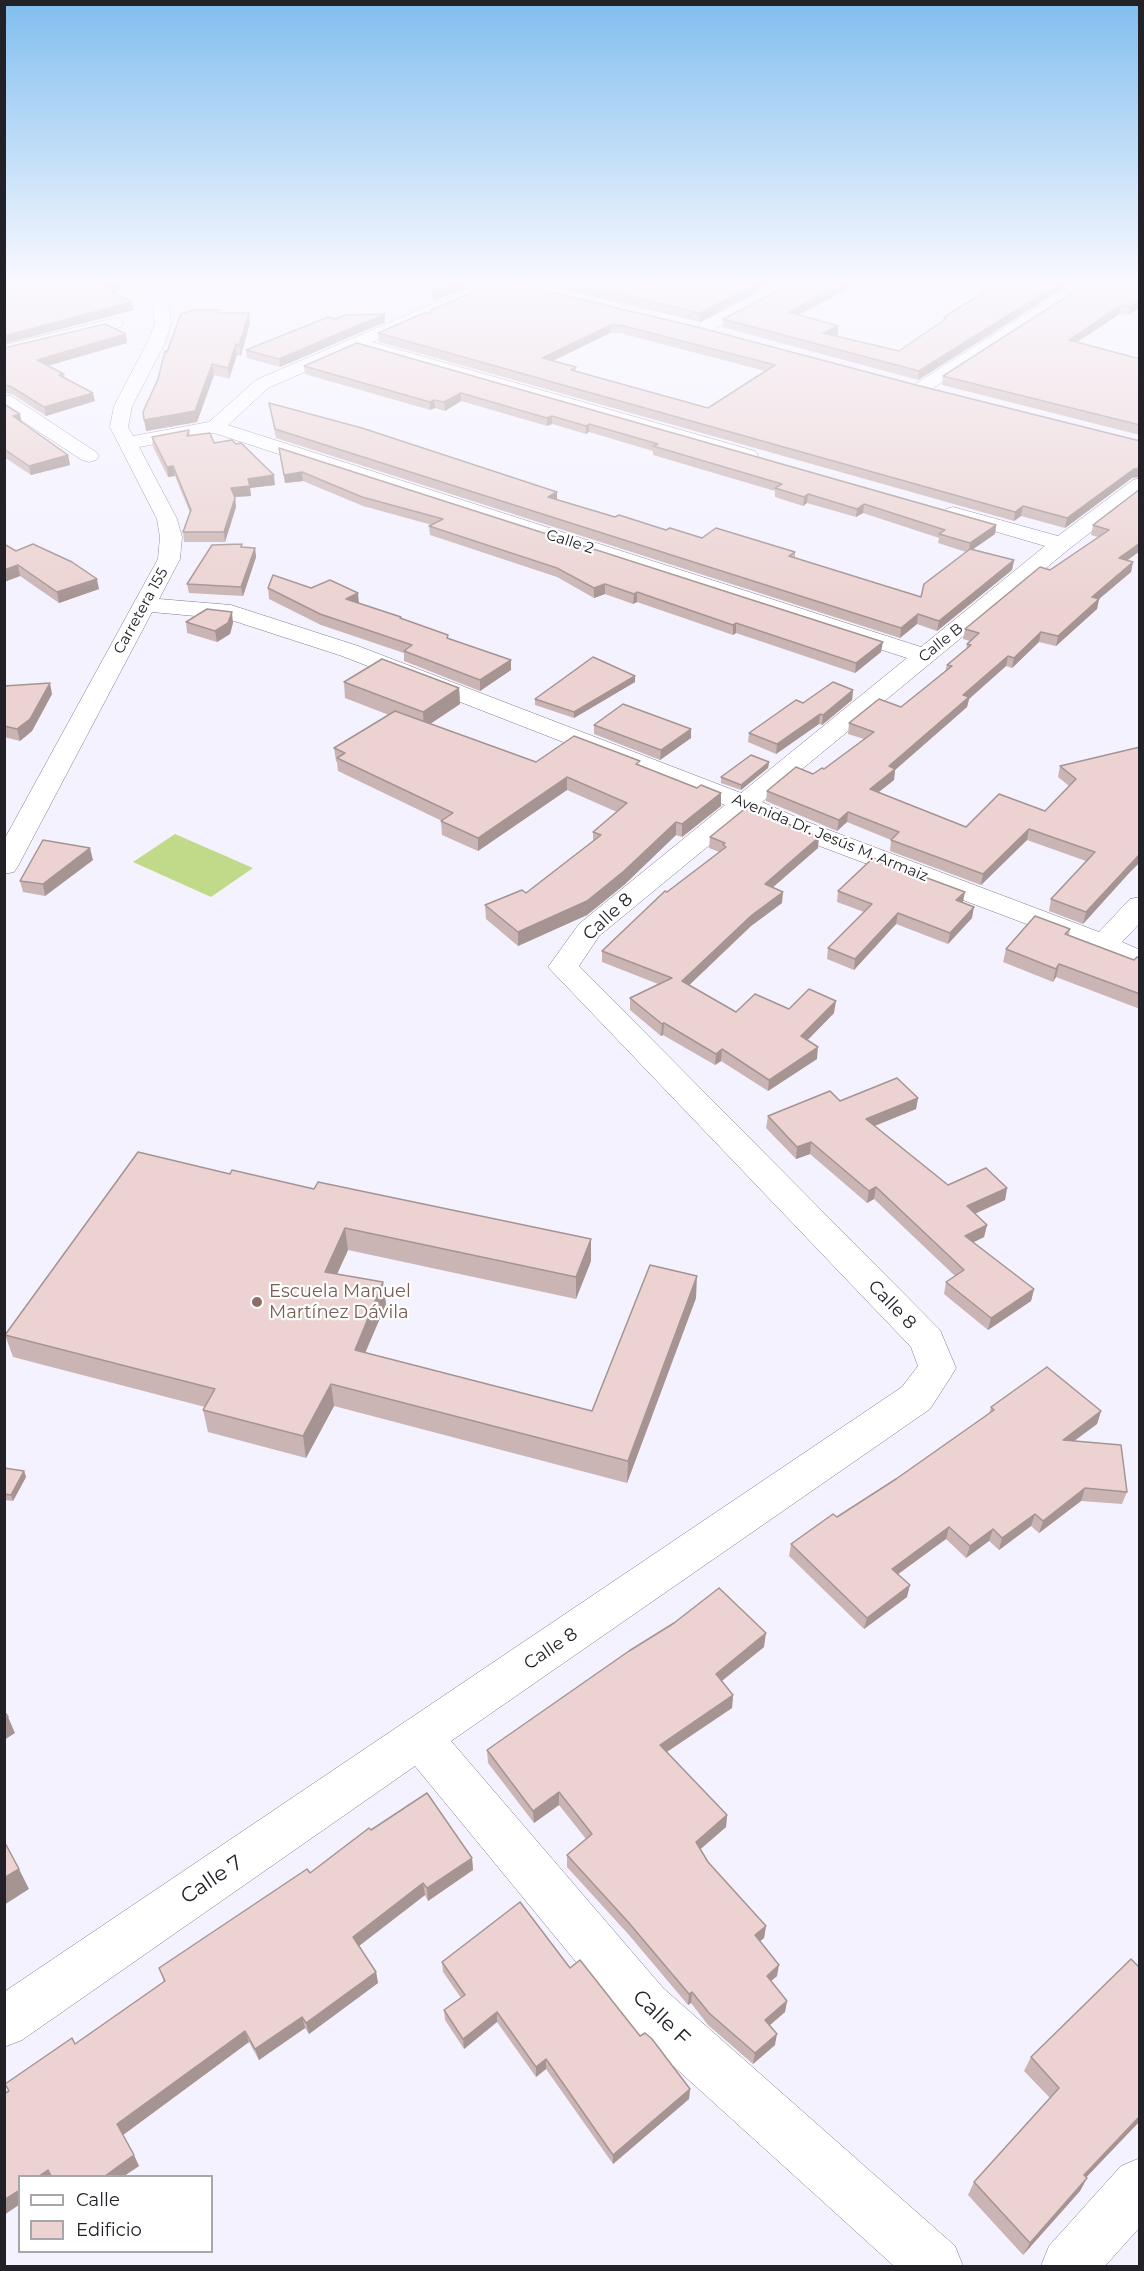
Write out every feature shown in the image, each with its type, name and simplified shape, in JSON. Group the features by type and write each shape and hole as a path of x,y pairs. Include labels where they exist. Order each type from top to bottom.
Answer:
{"street":[{"name":"Carretera 155","path":"4,866 169,559 171,537 168,519 118,427 123,406 131,390"},
{"path":"127,443 215,428 256,390"},
{"path":"521,390 765,459"},
{"path":"929,390 944,394"},
{"path":"4,400 89,456"},
{"name":"Calle 2","path":"215,428 925,656"},
{"name":"Calle B","path":"743,803 1061,544 1140,484"},
{"path":"936,508 1061,544"},
{"name":"Avenida Dr. Jesús M. Armaiz","path":"143,604 231,612 350,651 743,803 795,827 1104,944 1140,961"},
{"name":"Calle 8","path":"420,1738 916,1398 937,1368 927,1340 563,967 589,930 743,803"},
{"path":"1104,944 1140,905"},
{"name":"Calle 7","path":"4,2022 420,1738"},
{"name":"Calle F","path":"420,1738 645,2006 935,2266"},
{"path":"1069,2266 1140,2185"}],"green space":[{"path":"175,834 253,868 211,897 133,862"}],"building":[{"path":"16,390 87,390 93,393 44,407"},
{"path":"153,390 203,390 195,411 144,420 143,412"},
{"path":"388,390 522,390 996,525 970,543 939,534 945,530 864,504 857,509 808,494 804,497 775,488 782,484 653,446 658,444 589,424 586,426 552,416 547,418 461,393 444,402 434,400 430,402"},
{"path":"581,390 643,390 708,408 736,390 936,390 1140,441 1140,468 1134,469 1067,518 1023,506 1015,512"},
{"path":"999,390 1140,390 1140,425"},
{"path":"269,403 362,428 557,492 548,497 615,517 619,515 666,530 670,528 702,538 716,528 795,552 789,556 921,597 924,584 970,549 1014,560 939,621 918,614 901,628 275,429"},
{"path":"4,404 20,414 13,416 68,455 29,466 4,449"},
{"path":"189,430 187,436 210,433 214,443 232,440 236,444 241,443 274,475 248,479 250,486 231,488 235,498 224,532 183,532 191,510 173,466 167,467 152,437"},
{"path":"279,448 883,642 856,663 637,592 634,594 605,584 594,588 557,568 429,526 443,519 362,497 302,472 284,475"},
{"path":"1140,489 1140,543 1119,558 1133,562 1092,597 1099,599 1058,636 1041,632 1014,658 1008,656 963,695 969,697 889,766 895,769 870,789 966,827 999,794 1045,811 1076,779 1060,766 1140,747 1140,854 1086,912 1051,899 1095,852 1029,829 983,874 891,840 899,832 848,812 839,820 767,791 796,767 813,774 824,769 874,732 849,723 879,699 901,707 952,666 947,665 971,645 967,644 979,633 965,629 1040,567 1050,570 1109,530 1093,525"},
{"path":"4,544 16,551 33,544 72,562 97,579 57,592 18,565 4,570"},
{"path":"242,544 241,547 255,548 241,587 187,584 212,545"},
{"path":"273,575 311,588 330,580 358,593 346,599 401,617 448,635 447,638 511,660 480,680 404,651 412,645 320,614 268,588"},
{"path":"207,609 232,612 228,623 215,631 186,622"},
{"path":"593,657 635,676 574,712 535,699"},
{"path":"382,659 459,688 423,712 344,682"},
{"path":"833,682 853,690 823,715 820,714 777,744 749,733 796,700 803,703"},
{"path":"50,683 30,719 17,729 4,726 4,686"},
{"path":"623,704 691,729 661,750 594,725"},
{"path":"395,711 536,762 574,736 640,761 636,764 697,788 701,785 721,793 682,824 676,822 624,871 587,901 518,932 485,905 522,890 526,893 601,835 593,832 627,803 567,777 478,838 441,821 453,813 337,758 345,753 334,748"},
{"path":"751,755 769,762 741,785 721,777"},
{"path":"747,807 819,837 765,884 783,892 752,915 682,981 736,1012 755,994 789,1009 809,989 836,1001 801,1036 818,1047 769,1080 722,1049 716,1054 664,1023 662,1024 630,998 672,978 602,951 665,891 667,892 726,847 723,845 725,843 710,837"},
{"path":"43,840 90,848 43,884 20,881"},
{"path":"873,858 965,892 956,900 974,907 950,933 898,913 855,959 828,948 872,904 838,891"},
{"path":"1035,916 1070,929 1065,934 1134,960 1137,957 1140,958 1140,994 1059,964 1056,969 1006,949"},
{"path":"897,1078 918,1098 866,1119 948,1185 986,1168 1007,1188 967,1206 987,1225 965,1236 1034,1289 991,1318 946,1282 964,1270 876,1187 869,1191 811,1142 797,1147 768,1116 830,1091 840,1101"},
{"path":"138,1152 230,1174 232,1170 314,1189 318,1182 591,1239 576,1277 345,1228 325,1272 383,1282 355,1350 592,1411 650,1265 697,1276 628,1461 331,1384 303,1436 203,1410 215,1389 5,1335"},
{"path":"1047,1367 1101,1411 1063,1440 1121,1445 1127,1492 1085,1488 1043,1521 1035,1514 1002,1538 993,1529 970,1546 949,1527 892,1569 910,1585 867,1618 791,1544 833,1514 837,1517 896,1479 994,1410 991,1407"},
{"path":"4,1468 24,1471 11,1495 4,1494"},
{"path":"719,1588 766,1633 716,1674 733,1695 660,1745 727,1815 696,1842 708,1862 766,1926 755,1935 779,1965 767,1976 787,2001 765,2020 777,2034 755,2053 709,2013 692,1992 689,1994 567,1855 592,1834 559,1792 533,1811 487,1750 629,1651 674,1623"},
{"path":"427,1793 472,1858 427,1888 423,1883 353,1937 376,1972 306,2023 302,2017 255,2049 245,2031 117,2124 134,2155 106,2175 50,2175 48,2170 40,2175 18,2175 18,2191 4,2200 4,2094 9,2091 5,2084 72,2038 75,2044 165,1981 159,1968 307,1869 310,1873 369,1828 371,1830"},
{"path":"4,1841 19,1869 4,1878"},
{"path":"520,1902 570,1968 580,1960 640,2036 645,2033 652,2039 690,2089 613,2155 546,2059 536,2067 497,2012 463,2039 444,2010 465,1995 442,1962"},
{"path":"1131,1959 1140,1968 1140,2116 1084,2175 1087,2178 1030,2243 974,2182 1059,2088 1031,2057"}],"place":[{"name":"Escuela Manuel Martínez Dávila","path":"257,1302"}]}
